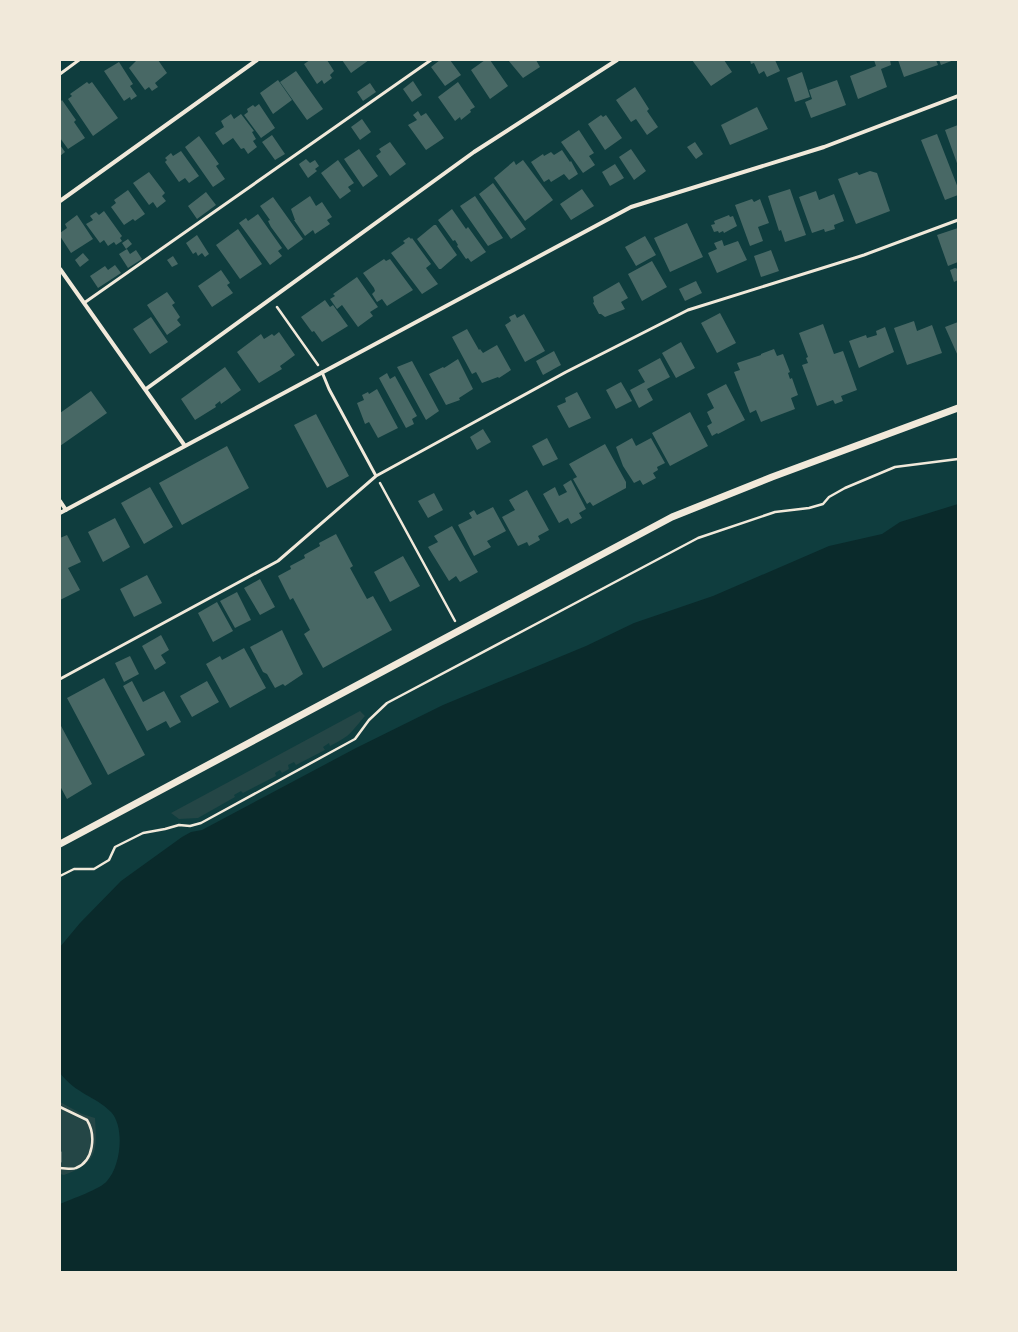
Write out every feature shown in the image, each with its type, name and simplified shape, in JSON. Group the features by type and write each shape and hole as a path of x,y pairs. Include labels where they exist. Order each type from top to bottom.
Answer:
{"street":[{"path":"60,201 258,60"},
{"path":"146,389 474,152 617,60"},
{"path":"60,513 631,207 824,147 958,96"},
{"path":"60,269 185,446"},
{"path":"60,844 672,517 772,477 958,408"},
{"path":"60,501 66,510"}],"lane":[{"path":"60,74 79,60"},
{"path":"84,303 431,60"},
{"path":"60,679 278,561 376,476 566,372 688,310 864,255 958,220"},
{"path":"322,372 329,389 376,476"}],"path":[{"path":"271,299 322,372"},
{"path":"60,876 74,869 94,869 109,860 115,847 143,832 165,829 179,825 190,826 201,823 355,739 369,720 387,703 698,538 775,512 809,508 823,504 829,497 845,488 895,467 958,459"},
{"path":"376,476 460,630"},
{"path":"60,1107 87,1120 92,1141 91,1152 84,1163 75,1169 60,1168"},
{"path":"60,1152 60,1162"}],"shaded area":[{"path":"958,504 958,1272 60,1272 60,1204 92,1190 107,1181 116,1166 120,1146 120,1136 115,1119 111,1112 99,1102 72,1086 60,1073 60,947 80,923 121,881 191,832 202,830 356,748 443,705 586,646 634,623 713,596 829,546 882,534 900,522"},
{"path":"360,711 365,716 353,730 347,736 330,746 329,743 323,747 325,750 296,765 294,762 288,765 289,769 282,773 280,770 275,773 276,776 243,793 241,791 234,795 235,797 198,818 179,819 171,813"},
{"path":"60,1102 82,1114 95,1118 96,1129 95,1147 89,1160 83,1166 64,1175 60,1174"}],"building":[{"path":"137,60 158,60 167,73 155,83 158,87 152,91 149,87 145,90 129,68"},
{"path":"310,60 327,60 334,71 330,75 332,78 324,84 322,80 317,84 304,64"},
{"path":"342,60 369,60 351,73"},
{"path":"440,60 450,60 461,75 445,86 431,67"},
{"path":"485,60 490,60 508,86 490,99 471,70"},
{"path":"508,60 536,60 540,67 523,78"},
{"path":"692,60 724,60 732,72 711,86"},
{"path":"750,60 775,60 780,71 767,77 764,71 759,74 754,63 751,64"},
{"path":"874,60 890,60 891,65 881,69 887,87 858,99 850,76 876,66"},
{"path":"898,60 936,60 938,65 904,77"},
{"path":"939,60 954,60 941,65"},
{"path":"119,62 133,84 130,86 137,96 131,100 130,97 124,101 104,71"},
{"path":"296,71 323,109 307,120 280,82"},
{"path":"802,72 810,97 795,102 787,78"},
{"path":"278,80 292,100 273,114 260,93"},
{"path":"837,80 846,105 811,118 805,102 812,99 809,90"},
{"path":"413,81 422,95 412,102 403,89"},
{"path":"87,82 89,84 92,82 118,118 93,136 68,99 72,96 70,94"},
{"path":"458,82 475,107 470,110 471,112 461,120 460,117 455,121 438,97"},
{"path":"370,83 376,92 363,101 357,92"},
{"path":"635,87 649,109 647,111 658,127 647,135 636,119 631,122 616,100"},
{"path":"62,100 76,120 74,122 85,138 68,149 60,138 60,102"},
{"path":"259,104 275,128 261,138 244,115 248,112 247,109 253,105 255,107"},
{"path":"757,107 768,129 730,145 721,125"},
{"path":"418,111 421,116 426,113 444,138 426,150 408,125 417,120 413,115"},
{"path":"231,114 234,119 241,114 254,131 252,132 256,139 253,141 257,147 248,154 244,148 241,149 233,138 223,145 215,133 224,127 221,121"},
{"path":"601,115 603,117 606,115 622,138 605,150 588,124"},
{"path":"362,119 371,132 360,140 351,127"},
{"path":"958,125 958,166 945,130"},
{"path":"579,130 594,153 589,156 595,165 583,173 561,142"},
{"path":"937,134 958,188 958,195 945,200 921,140"},
{"path":"272,135 285,154 275,160 262,142"},
{"path":"199,136 219,164 216,166 225,179 213,187 185,147"},
{"path":"390,142 406,164 390,176 376,156 381,152 379,149"},
{"path":"695,142 703,154 696,159 687,147"},
{"path":"60,145 65,152 60,156"},
{"path":"359,149 378,176 363,187 344,159"},
{"path":"631,149 646,171 634,180 619,157"},
{"path":"562,150 570,162 571,161 578,174 569,180 564,174 551,182 549,179 544,182 531,162 543,154 544,156 551,152 554,155"},
{"path":"181,151 199,176 189,183 185,178 179,182 165,162 167,160 165,158 171,153 173,156"},
{"path":"306,159 310,163 315,160 319,166 315,169 317,171 308,178 299,164"},
{"path":"338,160 354,183 348,187 351,191 340,199 321,173"},
{"path":"523,160 553,200 525,221 494,178 514,161 516,165"},
{"path":"615,164 624,178 610,186 602,172"},
{"path":"870,171 877,173 890,211 856,224 838,179 857,172 859,175"},
{"path":"149,172 165,193 162,196 166,201 157,208 153,202 149,205 133,183"},
{"path":"493,183 526,229 511,239 479,194"},
{"path":"582,189 594,206 571,220 560,204"},
{"path":"790,189 806,235 785,242 781,230 779,231 768,196"},
{"path":"128,190 145,214 135,221 133,219 124,225 111,207 116,203 114,200"},
{"path":"816,191 819,200 834,194 844,221 834,225 835,229 825,232 824,229 812,233 799,197"},
{"path":"206,192 216,205 197,219 188,206"},
{"path":"310,196 316,206 322,202 332,217 327,220 330,224 315,234 313,230 305,236 294,220 291,209"},
{"path":"475,196 503,238 488,246 460,206"},
{"path":"273,197 303,239 288,250 271,227 268,221 270,220 260,206"},
{"path":"752,199 754,202 760,199 769,223 758,227 763,241 750,246 735,205"},
{"path":"452,209 466,229 468,227 486,252 471,262 468,258 466,259 457,246 458,245 455,240 453,241 438,220"},
{"path":"104,211 122,236 120,238 122,241 116,245 114,242 108,246 104,240 100,243 86,224 93,220 90,216 96,212 99,215"},
{"path":"258,214 282,248 278,251 282,256 270,265 239,223 246,218 248,221"},
{"path":"77,215 93,239 71,253 60,236 60,233 67,228 65,224"},
{"path":"729,215 730,217 733,216 737,226 724,233 723,231 719,233 718,231 714,232 711,225 715,224 714,221"},
{"path":"687,223 703,257 670,272 654,238"},
{"path":"436,225 457,255 441,269 439,269 417,239"},
{"path":"958,228 958,262 948,266 937,235"},
{"path":"238,229 262,264 240,279 216,245"},
{"path":"197,235 209,254 205,257 202,253 198,256 196,252 193,254 186,243"},
{"path":"645,236 656,255 636,266 625,247"},
{"path":"409,237 411,239 412,238 431,264 426,268 438,284 422,294 391,253 405,243 403,241"},
{"path":"128,239 132,244 126,249 122,243"},
{"path":"722,240 724,246 738,241 747,260 717,273 708,253 717,249 714,243"},
{"path":"127,249 130,254 136,250 142,259 128,268 119,254"},
{"path":"771,250 779,271 761,277 754,256"},
{"path":"83,253 89,260 80,267 75,260"},
{"path":"173,256 178,264 172,267 167,260"},
{"path":"384,259 386,261 390,259 413,290 387,306 382,299 377,302 372,294 375,291 374,288 363,273"},
{"path":"652,261 667,287 642,301 628,274"},
{"path":"115,265 121,273 98,288 90,276 105,266 108,270"},
{"path":"955,268 958,269 958,280 954,282 950,270"},
{"path":"221,270 230,283 227,285 233,293 212,307 198,286"},
{"path":"357,277 378,307 370,312 373,316 358,327 342,305 337,309 330,299 335,296 333,294"},
{"path":"696,281 702,293 685,301 679,289"},
{"path":"619,282 628,298 621,302 625,309 605,317 599,314 593,303 593,297"},
{"path":"167,292 175,303 172,305 180,317 177,320 181,325 167,335 147,305"},
{"path":"325,300 330,307 333,305 348,326 322,342 314,331 312,332 301,317"},
{"path":"720,313 736,343 717,353 701,323"},
{"path":"515,314 517,318 524,314 545,351 525,362 505,325 511,321 509,317"},
{"path":"151,317 168,342 150,354 133,329"},
{"path":"914,321 917,331 932,325 942,353 907,365 894,328"},
{"path":"958,322 958,356 945,327"},
{"path":"823,324 834,354 843,351 857,390 841,396 843,401 835,404 833,400 817,406 802,365 808,363 806,358 808,357 799,333"},
{"path":"885,327 894,352 859,368 849,341 866,335 867,338 877,335 876,331"},
{"path":"467,329 479,350 480,349 483,353 497,345 511,370 499,378 498,377 482,383 476,372 472,374 452,337"},
{"path":"279,332 295,355 280,366 282,369 259,383 237,352 261,334 264,339 272,334 274,336"},
{"path":"681,342 695,368 676,378 662,353"},
{"path":"774,349 777,356 783,354 790,372 788,373 790,379 792,378 798,395 791,398 795,409 761,422 756,410 750,413 734,372 740,370 737,363"},
{"path":"554,351 561,365 543,375 536,361"},
{"path":"660,358 670,377 647,389 653,400 639,408 630,390 645,382 638,370"},
{"path":"458,359 473,389 459,398 460,400 446,405 429,374 443,367 444,368"},
{"path":"412,361 439,411 426,420 397,367"},
{"path":"225,367 241,390 221,404 220,401 215,405 216,407 195,420 181,399"},
{"path":"387,373 390,379 395,376 417,416 412,419 414,424 406,428 379,378"},
{"path":"621,382 632,401 616,409 606,390"},
{"path":"726,384 745,420 712,436 707,426 712,423 707,412 714,408 707,394"},
{"path":"377,389 398,428 378,438 369,422 365,424 357,403 364,400 362,395 368,392 369,394"},
{"path":"91,391 107,413 60,446 60,413"},
{"path":"577,392 591,418 569,428 557,406 566,402 565,398"},
{"path":"690,412 708,446 670,466 652,433"},
{"path":"316,414 349,476 327,488 294,425"},
{"path":"483,429 491,442 477,450 470,437"},
{"path":"547,438 558,459 543,466 532,446"},
{"path":"632,438 636,446 651,438 665,463 657,467 658,470 653,473 656,478 643,485 640,480 634,483 623,466 616,447"},
{"path":"605,444 626,482 626,488 593,506 590,502 587,504 573,479 577,477 569,464"},
{"path":"227,446 249,488 182,525 159,483"},
{"path":"571,480 586,509 579,513 582,518 571,524 568,518 559,523 543,494 555,487 559,496 567,492 563,485"},
{"path":"150,487 173,527 144,544 121,503"},
{"path":"527,490 549,530 538,536 540,540 529,546 527,542 518,546 502,517 515,510 509,500"},
{"path":"434,493 443,510 428,518 418,501"},
{"path":"493,507 506,531 487,541 491,547 474,556 458,525 472,518 469,513 474,510 477,515"},
{"path":"115,518 130,547 103,562 88,532"},
{"path":"452,526 478,572 460,582 456,576 449,581 428,547 438,542 434,536"},
{"path":"336,534 353,566 350,568 367,599 373,596 392,630 323,668 304,634 310,630 293,598 290,600 278,576 291,569 290,566 305,558 304,555 320,546 319,543"},
{"path":"67,535 81,562 68,568 80,590 60,600 60,538"},
{"path":"403,556 420,586 390,602 374,572"},
{"path":"147,575 162,603 134,617 120,589"},
{"path":"260,579 275,607 260,615 244,588"},
{"path":"237,592 251,620 235,628 220,601"},
{"path":"217,602 233,631 213,642 198,613"},
{"path":"282,630 303,674 285,686 283,684 275,688 267,674 263,672 250,647"},
{"path":"161,635 169,650 161,655 166,663 155,670 142,646"},
{"path":"244,648 266,688 230,708 206,664 220,656 222,660"},
{"path":"130,656 139,674 124,682 115,663"},
{"path":"104,678 145,755 108,775 67,698"},
{"path":"132,681 143,702 164,691 181,722 170,728 166,721 147,731 123,686"},
{"path":"207,681 219,702 192,717 180,696"},
{"path":"60,724 92,784 67,799 60,786"}]}
